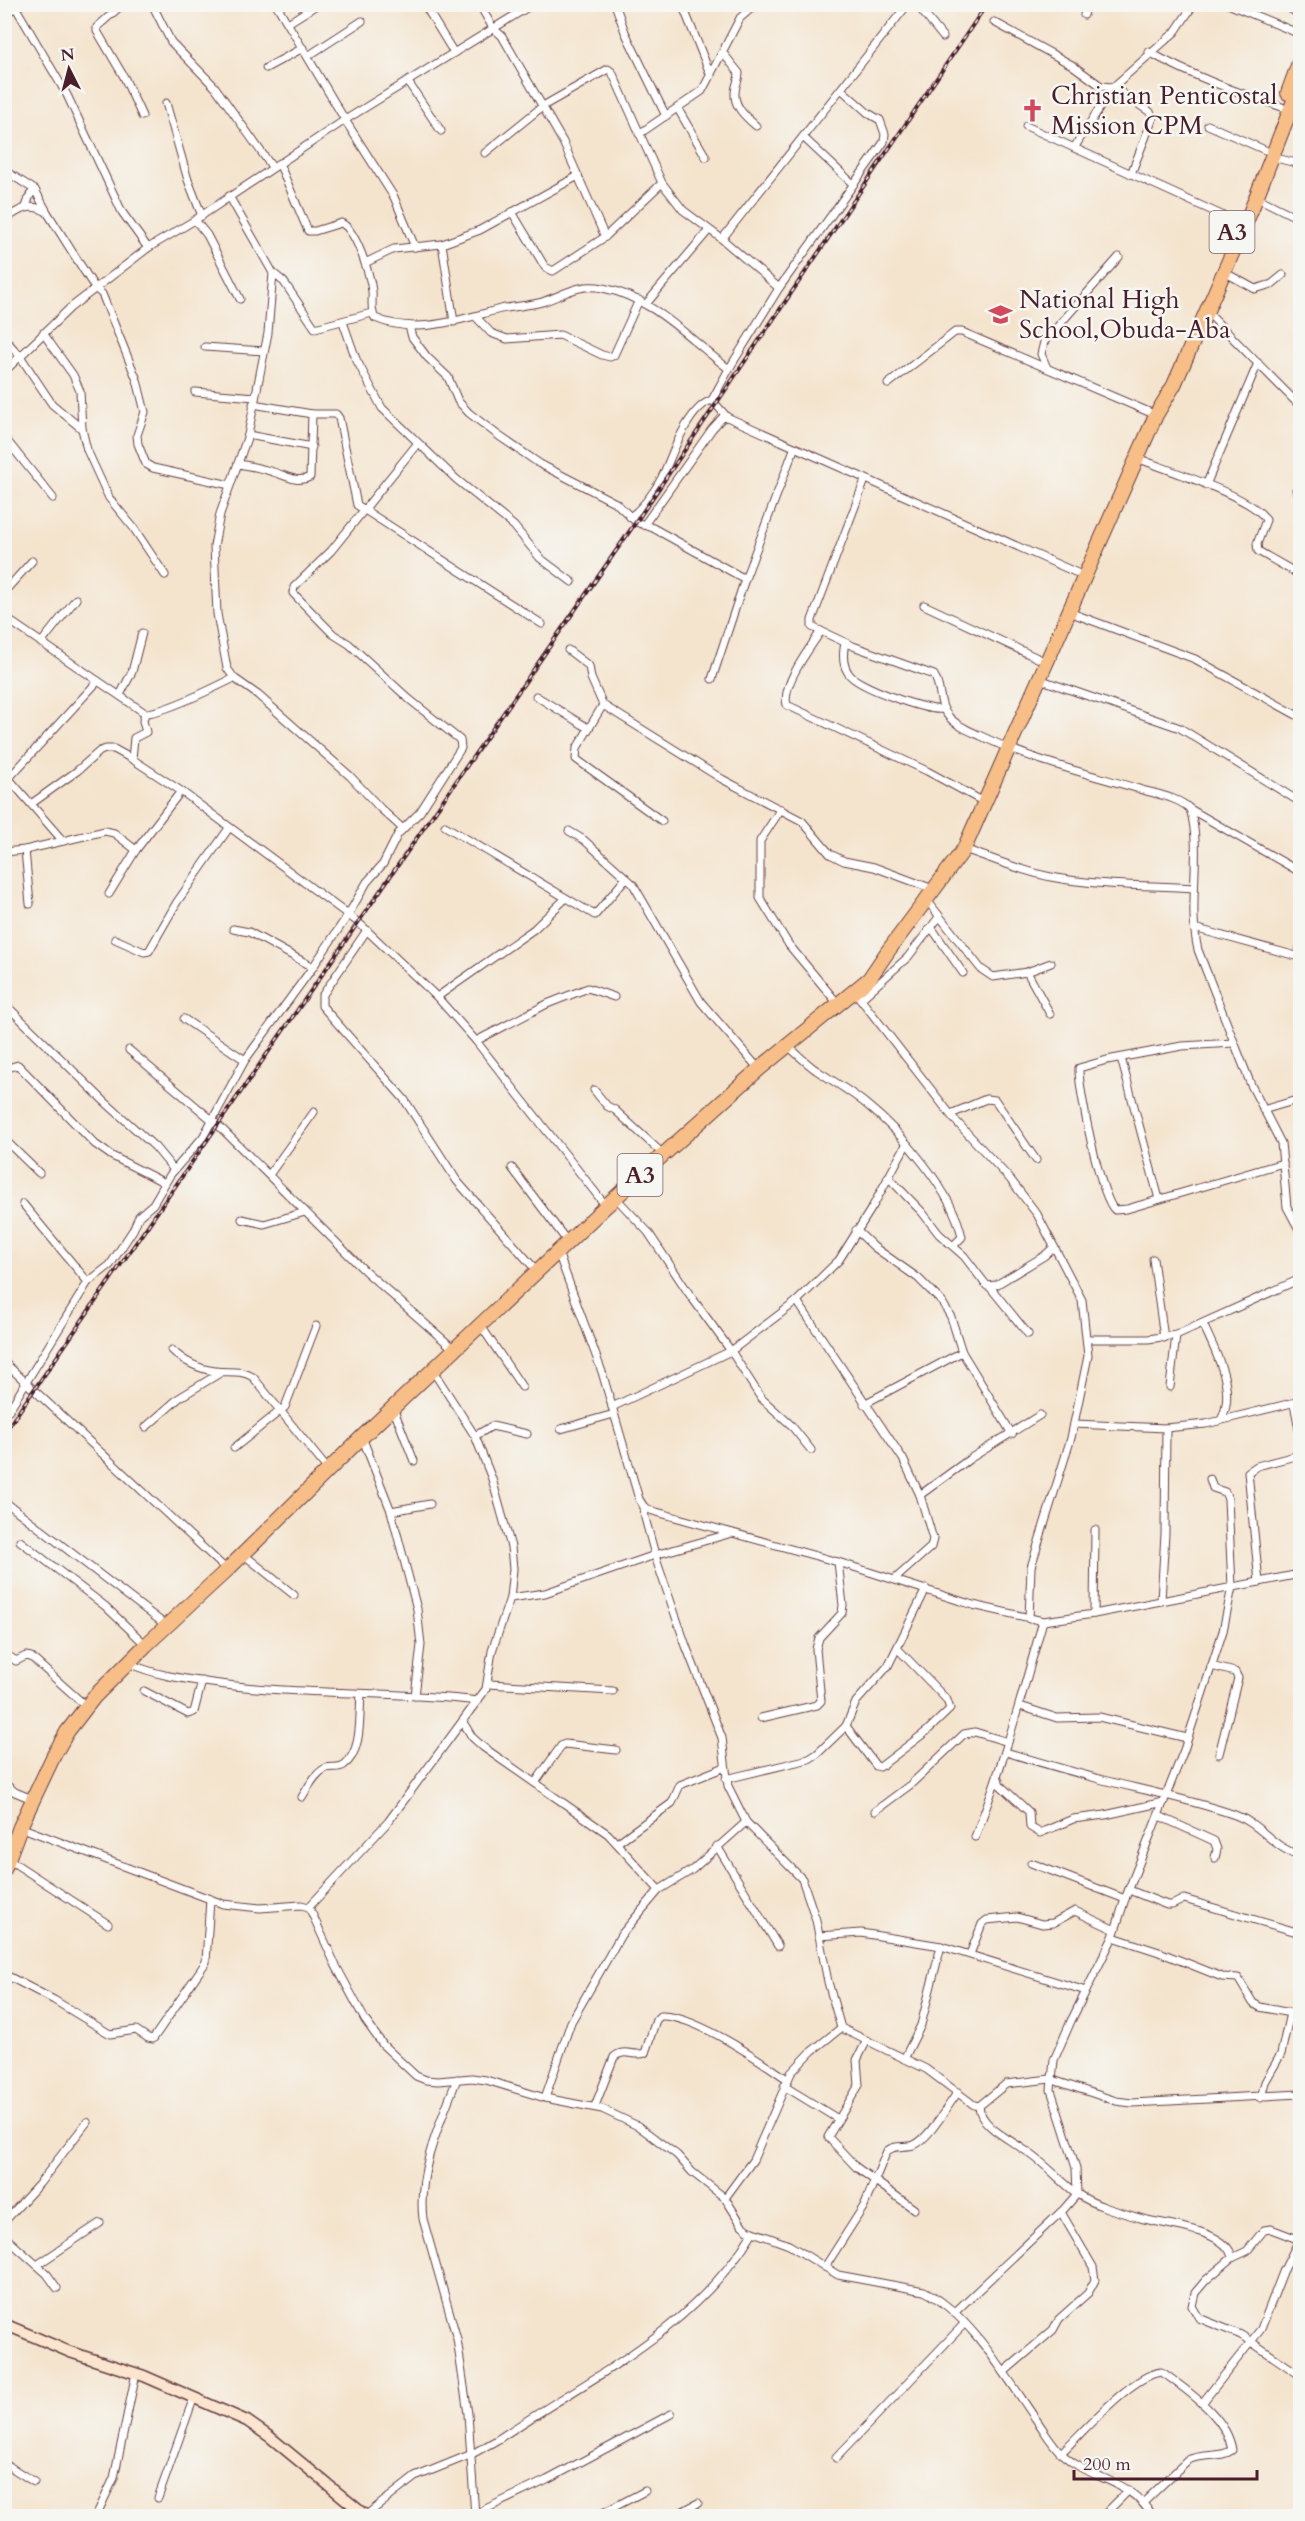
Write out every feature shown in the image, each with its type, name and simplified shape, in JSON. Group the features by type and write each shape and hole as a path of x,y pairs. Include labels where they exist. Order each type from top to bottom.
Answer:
{"highway":[{"name":"A3","path":"1159,409 1174,385 1256,197 1282,107 1300,60"},
{"name":"A3","path":"6,1864 32,1800 67,1732 86,1706 128,1663 610,1201 759,1069 839,1005 858,996 964,849 1159,409 1168,381 1237,222 1300,88"}],"street":[{"path":"123,4 97,27 96,31 124,77 142,116"},
{"path":"152,4 171,42 215,87 276,165 308,231 345,224 365,263 372,292 372,313 380,320 409,326 454,322 541,302 566,291 587,286 604,288 642,302 729,369"},
{"path":"276,4 394,197 415,247"},
{"path":"288,23 318,4"},
{"path":"424,4 454,52"},
{"path":"479,4 494,28 502,36 543,106 605,237"},
{"path":"4,372 43,333 95,288 148,248 199,218 345,120 533,4"},
{"path":"615,4 625,32 666,116"},
{"path":"682,4 711,76"},
{"path":"639,134 678,110 702,91 740,18 756,4"},
{"path":"722,238 908,4"},
{"path":"916,4 943,37"},
{"path":"1084,15 1087,4"},
{"path":"1074,148 1113,87 1149,52 1175,32 1194,4"},
{"path":"1228,4 1300,34"},
{"path":"1283,4 1300,15"},
{"path":"4,14 19,6 67,95 122,212 148,248"},
{"path":"308,56 362,21"},
{"path":"994,22 1072,64 1101,86 1113,87 1152,115 1131,174"},
{"path":"266,69 303,48"},
{"path":"1149,52 1179,68 1233,91 1282,107"},
{"path":"723,53 739,73 736,100 742,113 756,126"},
{"path":"485,153 543,106 608,69 612,72 662,183 682,210 722,238 779,288"},
{"path":"408,82 441,131"},
{"path":"630,517 663,475 681,434 701,406 712,400 779,288 879,149 885,134 880,120 868,113 841,89"},
{"path":"166,103 199,218 240,299"},
{"path":"678,110 706,157"},
{"path":"1208,125 1269,154 1300,164"},
{"path":"1026,126 1237,222"},
{"path":"802,137 853,184"},
{"path":"4,170 35,190 105,301 137,380 145,412 137,435 146,464 153,468 230,485"},
{"path":"365,263 390,251 442,244 480,230 578,176"},
{"path":"512,212 550,272 605,237 662,183"},
{"path":"26,207 30,195 35,190"},
{"path":"229,196 273,273 289,288 311,326 319,328 372,313"},
{"path":"1256,197 1300,219"},
{"path":"4,220 26,207 38,207 47,212"},
{"path":"476,317 491,333 507,339 560,335 610,357 614,355 642,302 709,230"},
{"path":"442,244 454,322"},
{"path":"1047,368 1041,354 1044,342 1119,257"},
{"path":"1224,272 1255,289 1272,284 1283,275"},
{"path":"273,273 268,333 248,435 220,514 214,546 217,614 227,668 234,678 258,695 350,776 402,828"},
{"path":"1206,311 1300,406"},
{"path":"343,322 356,359 382,408 456,479 514,526 540,558 572,582"},
{"path":"409,326 412,338 427,357 448,377 458,401 469,413 540,464 616,503 630,517 745,579"},
{"path":"888,384 955,332 962,332 1047,368 1159,409"},
{"path":"43,333 80,391 82,429 91,463 109,498 133,527 165,575"},
{"path":"4,339 20,356 52,404 82,429"},
{"path":"206,347 264,351"},
{"path":"1206,486 1258,363"},
{"path":"1294,399 1300,391"},
{"path":"195,392 254,400 312,414 338,415 356,502 364,510 542,624"},
{"path":"712,400 726,417 1084,576"},
{"path":"239,464 277,473 288,479 306,480 312,473 312,414"},
{"path":"644,525 712,429 722,418 726,417"},
{"path":"248,435 312,447"},
{"path":"4,437 53,498"},
{"path":"4,1412 9,1410 88,1282 103,1272 118,1255 139,1216 153,1204 174,1170 203,1137 244,1060 313,967 367,882 383,864 402,828 420,812 461,748 461,741 409,699 348,644 333,634 293,592 294,587 331,552 417,444"},
{"path":"712,679 745,579 794,449"},
{"path":"1137,458 1244,500 1264,515 1266,526 1257,548 1300,575"},
{"path":"865,480 812,620 812,627 845,643 933,675 943,709 954,722 1008,749 1176,800 1300,872"},
{"path":"4,592 32,561"},
{"path":"41,643 76,599"},
{"path":"924,605 1046,662"},
{"path":"1069,612 1195,659 1300,717"},
{"path":"4,617 145,713 156,712 234,678"},
{"path":"821,631 797,668 787,689 785,699 787,705 927,771 984,802"},
{"path":"120,695 132,672 142,633"},
{"path":"845,643 843,652 851,677 893,697 930,710 943,709"},
{"path":"568,650 589,666 603,705 722,779 802,821 830,854 844,861 874,867 930,894 939,917 981,969 993,977 1027,972 1052,963"},
{"path":"1039,679 1180,728 1300,802"},
{"path":"63,841 7,776 98,681"},
{"path":"536,696 588,728"},
{"path":"603,705 576,752 578,761 662,821"},
{"path":"132,759 134,738 146,732 143,721 145,713"},
{"path":"31,804 77,771 100,751 114,749 181,791 367,930 437,997 476,1041 507,1083 610,1201 648,1232 761,1398 790,1425 811,1450"},
{"path":"109,894 136,850 181,791"},
{"path":"781,809 760,841 760,898 789,945 839,1005"},
{"path":"1190,809 1194,839 1194,928 1203,966 1263,1110 1281,1143 1287,1207 1300,1231"},
{"path":"445,826 595,915 626,878"},
{"path":"115,939 144,952 148,951 177,902 229,828"},
{"path":"4,852 25,850 110,831 136,850"},
{"path":"569,831 636,888 701,1002 759,1069"},
{"path":"964,849 1012,867 1052,877 1194,888"},
{"path":"25,850 30,904"},
{"path":"437,997 534,929 565,899"},
{"path":"939,917 908,957 858,996 951,1114 1016,1186 1047,1229 1054,1247 1081,1296 1087,1339 1088,1356 1074,1424 1031,1567 1029,1619"},
{"path":"931,927 963,973"},
{"path":"1194,928 1300,956 1300,946"},
{"path":"233,929 249,932 313,967"},
{"path":"367,930 322,996 322,1006 404,1100 457,1181 536,1270"},
{"path":"1027,972 1050,1014"},
{"path":"476,1041 547,1004 588,988 614,997"},
{"path":"4,1003 155,1148 174,1170"},
{"path":"184,1019 244,1060"},
{"path":"1234,1043 1182,1046 1083,1066 1079,1070 1101,1183 1110,1206 1115,1210 1127,1209 1284,1162"},
{"path":"788,1046 816,1070 867,1104 921,1159 958,1224 962,1237 953,1246"},
{"path":"129,1050 212,1120 364,1270 455,1350"},
{"path":"1121,1058 1159,1199"},
{"path":"4,1069 18,1065 95,1144 112,1156 165,1183"},
{"path":"594,1090 607,1106 615,1110 663,1154"},
{"path":"951,1114 986,1099 995,1100 1036,1160"},
{"path":"1263,1110 1300,1099"},
{"path":"269,1175 314,1112"},
{"path":"4,1139 39,1173"},
{"path":"561,1429 613,1411 731,1351 797,1301 835,1265 870,1211 906,1145"},
{"path":"512,1168 562,1246 637,1493 644,1507 655,1556 686,1646 722,1738 726,1779 746,1822 802,1878 819,1936 841,2028 926,2069 974,2105 979,2106"},
{"path":"888,1177 990,1287 1028,1334"},
{"path":"23,1204 88,1282"},
{"path":"242,1219 264,1224 305,1212"},
{"path":"856,1230 874,1247 923,1282 942,1302 951,1317 962,1352 1012,1434"},
{"path":"990,1287 1044,1256 1054,1247"},
{"path":"1154,1259 1164,1338"},
{"path":"1087,1339 1164,1338 1176,1335 1300,1279"},
{"path":"797,1301 903,1459 920,1495 933,1539 931,1547 895,1580"},
{"path":"1203,1324 1224,1378 1227,1405 1221,1420"},
{"path":"234,1448 281,1412 291,1394 316,1326"},
{"path":"481,1326 522,1387"},
{"path":"1170,1387 1176,1335"},
{"path":"171,1350 184,1360 204,1369 243,1372 253,1377 329,1471"},
{"path":"864,1404 962,1352"},
{"path":"4,1362 227,1570"},
{"path":"309,1907 388,1822 478,1701 488,1684 492,1651 510,1598 513,1569 511,1547 492,1479 475,1436 433,1371"},
{"path":"146,1427 179,1398 207,1379 223,1372"},
{"path":"1074,1424 1166,1428 1221,1420 1297,1402 1300,1435"},
{"path":"393,1408 414,1461"},
{"path":"920,1495 971,1458 1040,1415"},
{"path":"475,1436 492,1426 527,1434"},
{"path":"1161,1600 1165,1534 1166,1428"},
{"path":"362,1437 391,1511 421,1629 415,1696"},
{"path":"1259,1582 1248,1472 1257,1466 1299,1455"},
{"path":"954,2313 1061,2212 1077,2194 1076,2168 1054,2103 1050,2079 1054,2060 1063,2039 1114,1934 1125,1899 1159,1816 1187,1738 1227,1617 1232,1587 1227,1495 1213,1488 1210,1479"},
{"path":"4,1501 166,1626"},
{"path":"391,1511 430,1504"},
{"path":"644,1507 838,1562 973,1605 1043,1621 1094,1614 1300,1574"},
{"path":"1094,1614 1095,1530"},
{"path":"510,1598 545,1593 733,1532"},
{"path":"20,1540 105,1606 146,1645"},
{"path":"243,1554 294,1594"},
{"path":"761,1718 817,1705 821,1701 816,1649 819,1638 842,1613 838,1562"},
{"path":"726,1779 809,1759 818,1754 846,1726 856,1702 888,1666 926,1589"},
{"path":"975,1837 998,1778 1043,1621"},
{"path":"846,1726 876,1766 880,1767 927,1731 950,1709 947,1700 898,1648"},
{"path":"4,1653 16,1661 26,1656 31,1657 86,1706"},
{"path":"128,1663 143,1670 202,1681 286,1691 478,1701"},
{"path":"1211,1666 1234,1672 1238,1678 1219,1755"},
{"path":"144,1691 192,1714 202,1681"},
{"path":"488,1684 613,1691"},
{"path":"302,1797 320,1772 326,1768 339,1768 346,1764 353,1754 358,1736 361,1694"},
{"path":"1020,1706 1057,1718 1099,1717 1187,1738"},
{"path":"463,1722 472,1737 483,1747 595,1823 617,1843 660,1890"},
{"path":"876,1810 910,1785 964,1734 975,1732 1008,1742"},
{"path":"535,1783 561,1746 565,1744 616,1750"},
{"path":"1006,1752 1103,1780 1167,1794 1236,1815 1255,1825 1281,1848 1300,1855"},
{"path":"617,1843 672,1803 680,1785 725,1767"},
{"path":"998,1778 1000,1785 1029,1812 1030,1827 1040,1833 1073,1819 1105,1815 1164,1802"},
{"path":"4,1783 15,1792 32,1800"},
{"path":"1159,1816 1214,1841 1215,1858"},
{"path":"545,2098 571,2022 621,1935 660,1890 692,1870 746,1822"},
{"path":"20,1827 210,1899 243,1908 301,1905 309,1907"},
{"path":"717,1846 777,1946"},
{"path":"1031,1863 1125,1899"},
{"path":"6,1864 108,1924"},
{"path":"1129,1890 1167,1905 1184,1899 1300,1933"},
{"path":"4,1974 54,2000 110,2034 136,2030 153,2039 206,1962 210,1899"},
{"path":"309,1907 365,2020 383,2045 416,2076 426,2080 486,2080 545,2098 595,2106 638,2126 658,2140 692,2172 725,2198 742,2225 753,2232 789,2245 838,2275 924,2291 936,2296 964,2324 1004,2372 1061,2453 1081,2466 1129,2490 1144,2502 1152,2517"},
{"path":"970,1954 982,1924 987,1920 1017,1917 1042,1924 1053,1923 1075,1911 1114,1934 1222,1977 1238,1978 1253,2003 1260,2007 1300,2015"},
{"path":"819,1936 861,1933 941,1946 1086,1991"},
{"path":"904,2059 921,2025 941,1946"},
{"path":"1261,2098 1264,2082 1281,2054 1290,2013"},
{"path":"595,2106 614,2057 624,2052 640,2055 645,2053 656,2020 660,2016 683,2021 709,2032 757,2058 785,2083 838,2119"},
{"path":"725,2198 753,2160 785,2083 812,2051 841,2028"},
{"path":"866,2042 857,2060 859,2085 829,2133 829,2140 856,2167 914,2209"},
{"path":"457,2079 435,2140 421,2202 423,2219 457,2338 472,2454 475,2515 547,2480 671,2414"},
{"path":"979,2106 1005,2084 1050,2079 1116,2101 1132,2103 1261,2098 1300,2094"},
{"path":"825,2267 864,2206 886,2151 912,2145 921,2140 958,2092"},
{"path":"979,2106 981,2116 999,2133 1025,2150 1077,2194 1139,2218 1204,2233 1224,2245 1232,2258"},
{"path":"4,2222 39,2184 87,2122"},
{"path":"1004,2372 1053,2330 1059,2319 1088,2293 1095,2280 1093,2267 1061,2212"},
{"path":"37,2265 100,2223"},
{"path":"1203,2402 1252,2343 1261,2329 1283,2272 1300,2240 1268,2229 1246,2251 1232,2258 1199,2288 1192,2300 1192,2306 1199,2318 1241,2335 1252,2343 1300,2375"},
{"path":"4,2324 70,2352 136,2373 247,2421 365,2516 415,2477 472,2454 618,2364 670,2326 727,2273 753,2232"},
{"path":"4,2236 37,2265 57,2288"},
{"path":"836,2458 964,2324"},
{"path":"1061,2453 1120,2396 1158,2372 1165,2374 1203,2402 1227,2435 1232,2450 1227,2454 1196,2456 1188,2460 1144,2502"},
{"path":"96,2517 114,2478 136,2373"},
{"path":"158,2498 194,2397"},
{"path":"4,2463 34,2482"},
{"path":"1103,2517 1129,2490"},
{"path":"597,2517 645,2491"},
{"path":"674,2517 698,2503"}],"railway":[{"path":"4,1433 636,522 987,4"}],"place":[{"name":"Christian Penticostal Mission CPM","path":"1033,110"},
{"name":"National High School,Obuda-Aba","path":"1001,314"}]}
